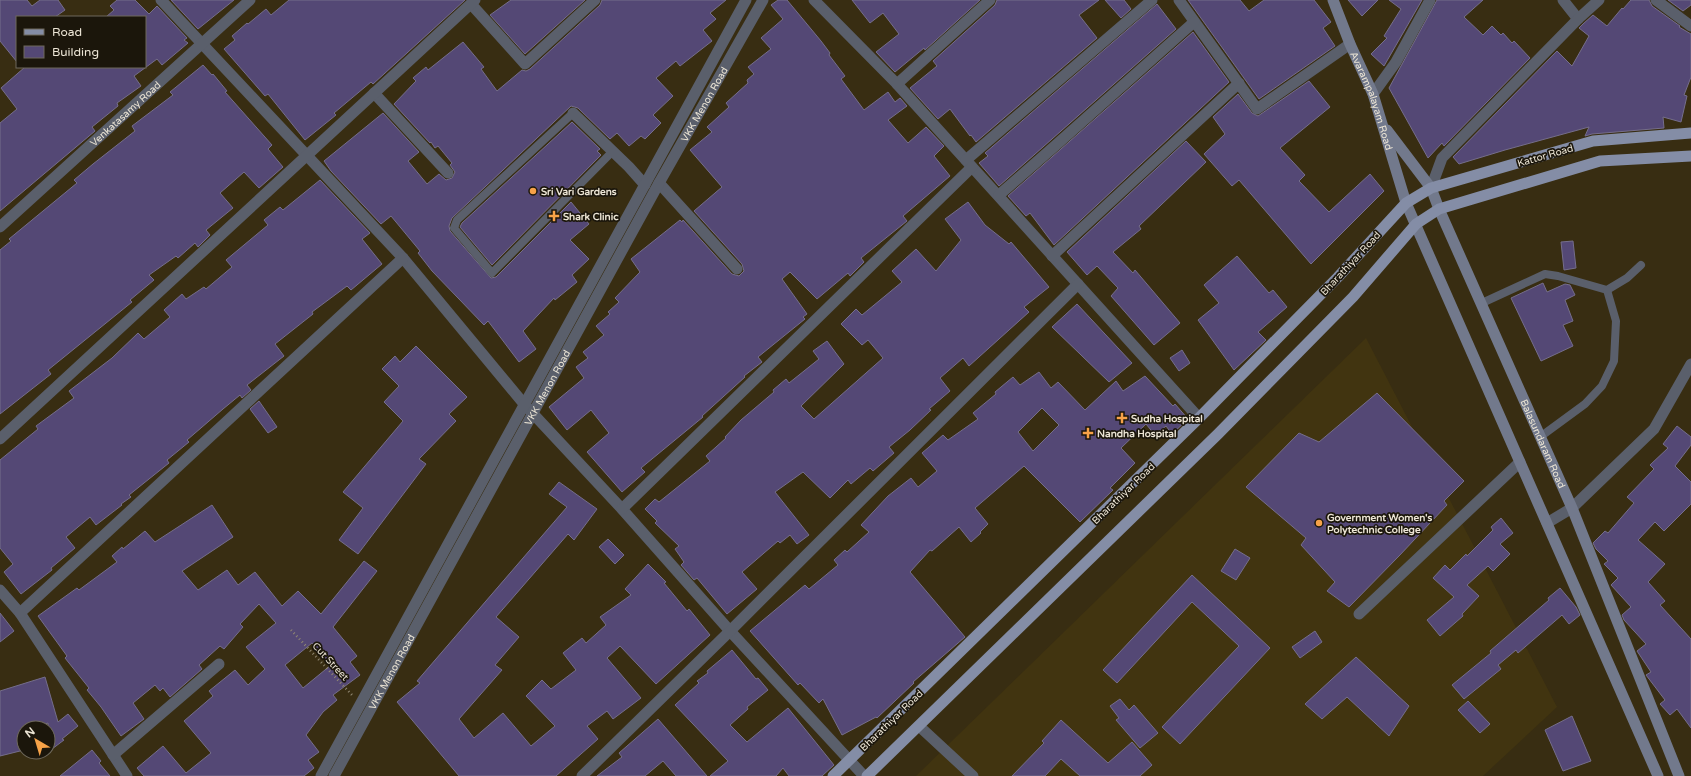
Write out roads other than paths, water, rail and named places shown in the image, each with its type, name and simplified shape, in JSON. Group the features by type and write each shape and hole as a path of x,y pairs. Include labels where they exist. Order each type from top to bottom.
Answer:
{"main road":[{"name":"Avarampalayam Road","path":"1333,0 1350,44 1373,94 1406,204"},
{"name":"Balasundaram Road","path":"1383,125 1431,188 1572,508 1679,776"},
{"name":"Kattor Road","path":"1406,204 1431,188 1593,141 1691,133"},
{"path":"867,776 1229,423 1353,297 1416,224 1439,209 1600,161 1691,156"},
{"path":"1406,204 1658,776"},
{"name":"Bharathiyar Road","path":"833,776 1199,418 1406,204"}],"street":[{"path":"161,0 200,44 403,258 524,404 622,509 730,631 864,776"},
{"name":"Venkatasamy Road","path":"0,227 250,0"},
{"path":"0,439 473,2 525,64 595,0"},
{"name":"VKK Menon Road","path":"321,776 746,0"},
{"name":"VKK Menon Road","path":"334,776 659,183 763,0"},
{"path":"814,0 897,84 999,195 1052,256 1199,418"},
{"path":"897,84 990,0"},
{"path":"622,509 969,163 1152,0"},
{"path":"1180,0 1194,22 1239,82 1256,109 1350,44"},
{"path":"1373,94 1396,62 1430,0"},
{"path":"1563,0 1578,20"},
{"path":"1431,188 1442,158 1599,0"},
{"path":"1656,0 1691,26"},
{"path":"999,195 1194,22"},
{"path":"1052,256 1239,82"},
{"path":"374,93 448,173"},
{"path":"573,113 613,151 645,185"},
{"path":"659,183 737,269"},
{"path":"20,613 403,258"},
{"path":"582,776 730,631 1078,284"},
{"path":"1547,523 1572,508 1654,429 1691,364"},
{"path":"1359,614 1520,462"},
{"path":"0,590 20,613 128,776"},
{"path":"113,755 219,664"},
{"path":"919,726 973,776"}],"lane":[{"path":"573,113 457,220 454,228 492,273 613,151"},
{"path":"1482,304 1545,274 1558,276 1607,290 1627,278 1641,265"},
{"path":"1540,437 1585,404 1602,386 1614,362 1616,321 1607,290"}],"place":[{"name":"Sri Vari Gardens","path":"533,191"},
{"name":"Shark Clinic","path":"554,216"},
{"name":"Sudha Hospital","path":"1122,418"},
{"name":"Nandha Hospital","path":"1088,433"},
{"name":"Government Women's Polytechnic College","path":"1319,523"}]}
